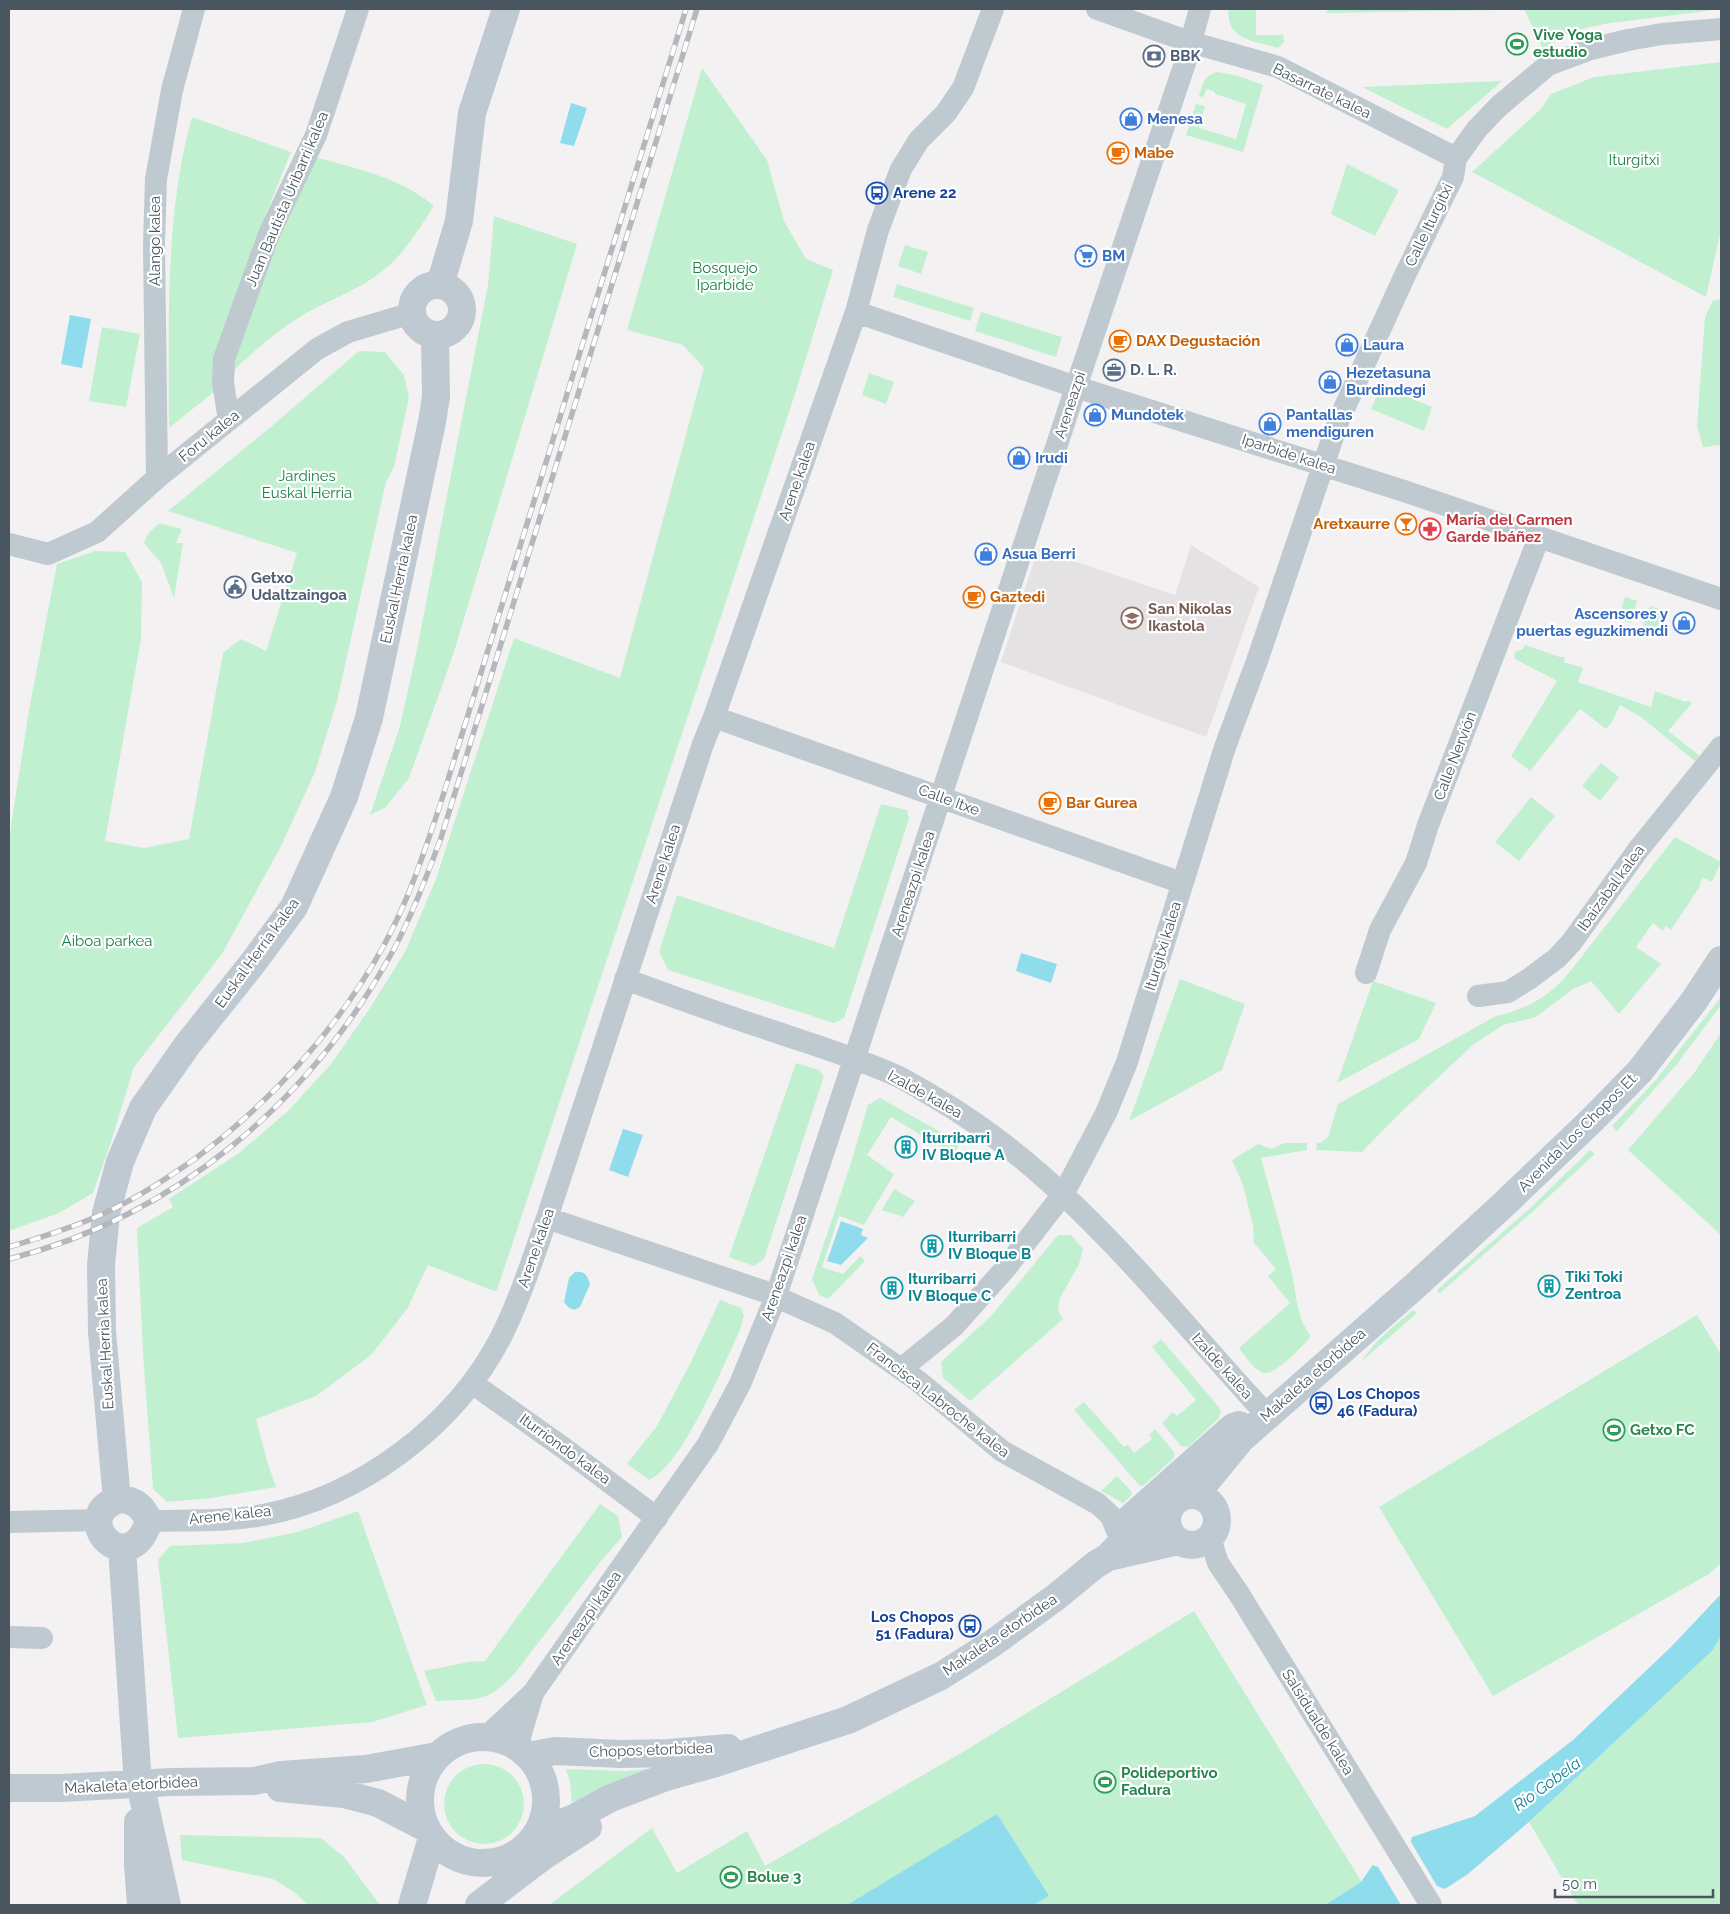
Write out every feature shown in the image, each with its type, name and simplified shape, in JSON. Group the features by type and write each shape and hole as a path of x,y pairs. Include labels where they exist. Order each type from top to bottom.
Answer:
{"street":[{"name":"Alango kalea","path":"157,478 154,244 156,179 172,90 194,9"},
{"name":"Juan Bautista Uribarri kalea","path":"229,420 223,383 224,359 269,234 316,135 358,9"},
{"path":"440,285 459,221 472,113 506,9"},
{"name":"Arene kalea","path":"149,1521 227,1519 263,1515 319,1499 358,1481 387,1464 420,1437 472,1383 500,1338 524,1284 547,1218 703,744 856,312 878,230 901,169 919,140 946,113 963,88 993,9"},
{"name":"Basarrate kalea","path":"1097,9 1190,42 1278,67 1456,158"},
{"name":"Areneazpi","path":"941,796 1185,64 1200,9"},
{"name":"Calle Iturgitxi","path":"1323,465 1338,422 1393,301 1453,177 1456,158 1477,129 1498,106 1548,65 1591,49 1628,40 1662,34 1721,29"},
{"path":"432,285 440,285 456,292 463,309 462,317 452,332 435,336 420,330 415,323 412,313 414,300 418,293 432,285"},
{"name":"Iparbide kalea","path":"856,312 1076,387 1323,465 1721,600"},
{"name":"Foru kalea","path":"9,544 48,554 98,532 157,478 317,349 348,332 412,313"},
{"name":"Euskal Herria kalea","path":"117,1500 102,1332 101,1265 106,1213 120,1162 144,1108 188,1044 252,964 294,907 344,797 369,718 432,422 436,397 435,336"},
{"name":"Iturgitxi kalea","path":"902,1369 954,1326 1005,1269 1064,1193 1106,1113 1127,1062 1226,747 1323,465"},
{"name":"Calle Nervión","path":"1366,973 1380,930 1416,863 1428,825 1539,537"},
{"name":"Calle Itxe","path":"714,717 1182,883"},
{"name":"Ibaizabal kalea","path":"1478,996 1508,992 1557,958 1571,943 1638,850 1721,747"},
{"name":"Areneazpi kalea","path":"486,1737 533,1694 708,1444 740,1384 776,1296 941,796"},
{"name":"Avenida Los Chopos Et.","path":"1415,1286 1502,1206 1640,1071 1694,1000 1721,960"},
{"name":"Izalde kalea","path":"625,979 726,1016 854,1058 900,1078 963,1114 1008,1146 1064,1193 1102,1232 1266,1415"},
{"name":"Francisca Labroche kalea","path":"547,1218 776,1296 835,1323 902,1369 1002,1451 1098,1504 1111,1516 1117,1531"},
{"name":"Makaleta etorbidea","path":"1205,1502 1218,1469 1241,1439 1266,1415 1415,1286"},
{"name":"Iturriondo kalea","path":"472,1383 565,1448 657,1518"},
{"path":"1178,1540 1102,1561 1098,1549 1233,1427 1266,1415"},
{"path":"1180,1498 1205,1502 1217,1524 1210,1538 1198,1545 1191,1545 1178,1540 1168,1526 1167,1516 1174,1503 1180,1498"},
{"path":"128,1499 136,1502 142,1507 149,1521 143,1538 137,1543 122,1548 107,1542 99,1528 101,1512 106,1505 117,1500 128,1499"},
{"name":"Makaleta etorbidea","path":"536,1834 574,1818 611,1798 666,1777 716,1763 848,1720 941,1676 993,1643 1056,1597 1102,1561 1136,1527 1150,1518 1167,1516"},
{"path":"9,1522 99,1520"},
{"name":"Salsidualde kalea","path":"1210,1538 1218,1563 1431,1905"},
{"path":"122,1548 137,1770 138,1864 141,1905"},
{"path":"9,1637 42,1638"},
{"name":"Areneazpi kalea","path":"522,1752 533,1694"},
{"path":"458,1905 506,1859 524,1849 536,1834 543,1819 546,1802 544,1785 538,1770 522,1752 504,1741 486,1737 468,1739 452,1745 437,1756 428,1769 422,1783 420,1806 429,1833 446,1853 465,1862 486,1864 506,1859"},
{"name":"Makaleta etorbidea","path":"479,1905 542,1856 586,1828 674,1786 738,1768 774,1744"},
{"name":"Chopos etorbidea","path":"522,1752 668,1753 774,1744"},
{"name":"Makaleta etorbidea","path":"9,1788 254,1781 281,1775 366,1769 437,1756"},
{"path":"137,1770 167,1905"},
{"name":"Makaleta etorbidea","path":"254,1781 282,1788 344,1794 378,1803 429,1833"},
{"path":"412,1905 429,1833"}],"shaded area":[{"name":"San Nikolas Ikastola","path":"1191,545 1259,587 1206,737 1001,662 1038,549 1175,595"}],"green space":[{"path":"1229,9 1256,9 1256,35 1283,35 1284,42 1278,48 1243,37 1232,27 1229,19"},
{"path":"1329,9 1503,9 1325,13"},
{"path":"1524,9 1721,9 1589,27 1566,34 1543,49"},
{"name":"Iturgitxi","path":"1721,62 1721,230 1706,297 1472,172 1541,109 1551,94 1594,77"},
{"name":"Bosquejo Iparbide","path":"702,68 767,160 784,221 806,259 833,270 794,397 497,1290 494,1291 428,1265 407,1309 371,1355 316,1396 256,1419 276,1487 211,1498 167,1502 153,1489 143,1353 137,1228 173,1207 169,1199 239,1153 288,1111 331,1064 370,1008 405,952 436,879 514,638 620,678 704,368 683,345 627,330"},
{"path":"1218,72 1238,76 1263,85 1243,152 1186,135 1196,104 1205,106 1199,128 1236,139 1246,104 1215,94 1215,92 1207,89 1203,97 1199,96 1207,77"},
{"path":"1500,81 1447,129 1362,87"},
{"path":"192,117 291,152 255,241 215,391 169,428 169,311 172,232 183,155"},
{"path":"305,154 356,168 390,180 406,187 434,206 406,247 385,269 358,287 308,312 287,325 230,374"},
{"path":"1347,164 1399,190 1375,236 1331,214"},
{"path":"494,216 577,244 453,655 409,778 386,807 370,815 400,726 417,649 488,285"},
{"path":"905,245 928,252 921,274 898,266"},
{"path":"897,284 974,308 970,321 893,297"},
{"path":"1719,299 1721,301 1721,445 1703,447 1697,426 1705,317 1713,301"},
{"path":"981,312 1062,337 1056,357 975,331"},
{"path":"102,327 140,334 126,407 89,401"},
{"name":"Aiboa parkea","path":"359,351 385,352 404,375 409,397 394,467 386,482 337,701 315,772 280,848 222,954 134,1067 93,1193 59,1213 9,1231 9,839 29,710 57,564 95,551 125,552 142,582 141,639 105,841 144,848 189,839 223,653 241,639 266,651 297,553 168,511 273,425"},
{"path":"869,373 894,382 886,404 862,395"},
{"path":"1381,385 1432,407 1424,431 1371,409"},
{"path":"159,523 182,529 176,543 183,543 174,598 161,563 144,543 147,535"},
{"path":"1625,597 1637,601 1631,623 1618,619"},
{"path":"1650,606 1665,611 1658,632 1642,628"},
{"path":"1525,645 1565,657 1564,662 1583,668 1578,682 1651,707 1655,691 1686,702 1688,700 1692,703 1668,731 1700,756 1695,761 1641,717 1620,705 1612,722 1606,729 1580,709 1530,771 1511,756 1557,681 1515,659 1515,652 1523,649"},
{"path":"1601,763 1619,777 1600,801 1582,786"},
{"path":"1531,797 1555,816 1519,861 1495,842"},
{"path":"881,804 907,810 909,819 844,1018 834,1023 668,970 659,952 677,895 834,948"},
{"path":"1675,837 1721,862 1712,882 1703,878 1700,886 1671,930 1666,926 1663,931 1653,923 1636,947 1661,964 1619,1014 1591,981 1573,989 1536,1017 1503,1025 1474,1044 1396,1117 1362,1152 1316,1150 1317,1143 1321,1143 1328,1137 1338,1104 1496,1016 1527,1006 1552,990 1568,974"},
{"path":"1180,979 1245,1004 1222,1070 1129,1121"},
{"path":"1373,981 1436,1003 1419,1039 1337,1083"},
{"path":"1721,997 1721,1005 1677,1064 1617,1131 1612,1126 1655,1081"},
{"path":"1721,1033 1721,1235 1628,1150 1694,1073"},
{"path":"796,1063 819,1070 824,1076 764,1259 754,1266 729,1257"},
{"path":"880,1098 960,1143 954,1155 891,1117 867,1155 894,1174 864,1225 839,1216 822,1267 843,1274 860,1256 865,1261 828,1299 819,1295 812,1279 851,1163 868,1105"},
{"path":"1284,1143 1307,1143 1307,1150 1261,1158 1290,1266 1299,1311 1305,1328 1310,1335 1309,1339 1294,1355 1274,1370 1263,1373 1253,1365 1239,1348 1290,1303 1268,1276 1276,1269 1254,1243 1253,1225 1243,1185 1232,1160 1258,1144 1272,1149"},
{"path":"1590,1150 1595,1154 1439,1294 1437,1290 1528,1210"},
{"path":"894,1189 915,1201 903,1217 882,1210"},
{"path":"1058,1235 1071,1235 1083,1249 1079,1264 1060,1298 1058,1311 1063,1319 970,1401 943,1378 941,1362 992,1315"},
{"path":"720,1300 741,1308 744,1315 740,1330 713,1389 688,1436 662,1471 649,1480 627,1464 657,1426 691,1362"},
{"path":"1413,1310 1417,1313 1361,1362 1379,1340"},
{"name":"Getxo FC","path":"1697,1315 1721,1354 1721,1563 1709,1574 1493,1696 1379,1507"},
{"path":"1161,1339 1221,1412 1219,1418 1188,1447 1181,1446 1162,1423 1173,1412 1177,1416 1196,1400 1152,1347"},
{"path":"1084,1402 1124,1447 1128,1445 1134,1453 1152,1439 1149,1435 1155,1429 1174,1452 1174,1458 1143,1486 1139,1485 1074,1410"},
{"path":"1117,1476 1131,1491 1132,1495 1123,1503 1101,1491"},
{"path":"600,1504 618,1516 622,1537 601,1561 515,1673 496,1691 479,1698 436,1701 424,1671 469,1662 485,1661"},
{"path":"358,1511 427,1705 372,1722 178,1738 158,1560 170,1546 243,1543 298,1532"},
{"name":"Polideportivo Fadura","path":"1194,1611 1376,1905 549,1905 652,1828 677,1873 747,1831 765,1866 961,1753"},
{"path":"1721,1636 1721,1905 1578,1905 1529,1822 1713,1650"},
{"path":"484,1764 499,1767 512,1776 521,1789 524,1804 521,1819 512,1832 499,1841 484,1844 469,1841 456,1832 447,1819 444,1804 447,1789 456,1776 469,1767"},
{"path":"665,1767 598,1790 572,1803 570,1782 566,1769 626,1771"},
{"path":"180,1835 321,1838 345,1858 380,1905 308,1905 294,1892 273,1879 182,1860"}],"water":[{"path":"571,103 587,108 574,146 560,143"},
{"path":"70,315 91,319 82,368 61,364"},
{"path":"1021,953 1057,964 1051,983 1016,971"},
{"path":"623,1129 643,1135 628,1177 609,1170"},
{"path":"841,1221 863,1229 861,1235 868,1238 841,1265 827,1261"},
{"path":"575,1272 585,1274 590,1284 580,1307 574,1310 564,1302 569,1278"},
{"name":"Río Gobela","path":"1721,1594 1721,1636 1713,1650 1529,1822 1468,1874 1420,1905 1325,1905 1361,1882 1378,1857 1409,1838 1475,1816 1573,1740 1671,1647"},
{"path":"997,1814 1049,1896 1033,1905 847,1905"}],"pier":[{"path":"1412,1834 1411,1842 1437,1886 1447,1890 1425,1905 1401,1905 1378,1867 1370,1864 1376,1855"}],"railway":[{"path":"9,1247 76,1225 124,1204 173,1174 224,1136 276,1088 323,1036 365,978 383,947 409,893 442,799 686,9"},
{"path":"9,1259 70,1240 128,1214 183,1182 234,1144 280,1102 323,1055 361,1004 394,949 414,908 441,838 697,9"}],"place":[{"name":"Vive Yoga estudio","path":"1517,44"},
{"name":"BBK","path":"1154,56"},
{"name":"Menesa","path":"1131,119"},
{"name":"Mabe","path":"1118,153"},
{"name":"Arene 22","path":"877,193"},
{"name":"BM","path":"1086,256"},
{"name":"DAX Degustación","path":"1120,341"},
{"name":"Laura","path":"1347,345"},
{"name":"D. L. R.","path":"1114,370"},
{"name":"Hezetasuna Burdindegi","path":"1330,382"},
{"name":"Mundotek","path":"1095,415"},
{"name":"Pantallas mendiguren","path":"1270,424"},
{"name":"Irudi","path":"1019,458"},
{"name":"Aretxaurre","path":"1406,524"},
{"name":"María del Carmen Garde Ibáñez","path":"1430,529"},
{"name":"Asua Berri","path":"986,554"},
{"name":"Getxo Udaltzaingoa","path":"235,587"},
{"name":"Gaztedi","path":"974,597"},
{"name":"San Nikolas Ikastola","path":"1132,618"},
{"name":"Ascensores y puertas eguzkimendi","path":"1684,623"},
{"name":"Bar Gurea","path":"1050,803"},
{"name":"Iturribarri IV Bloque A","path":"906,1147"},
{"name":"Iturribarri IV Bloque B","path":"932,1246"},
{"name":"Tiki Toki Zentroa","path":"1549,1286"},
{"name":"Iturribarri IV Bloque C","path":"892,1288"},
{"name":"Los Chopos 46 (Fadura)","path":"1321,1403"},
{"name":"Getxo FC","path":"1614,1430"},
{"name":"Los Chopos 51 (Fadura)","path":"970,1626"},
{"name":"Polideportivo Fadura","path":"1105,1782"},
{"name":"Bolue 3","path":"731,1877"}],"park label":[{"name":"Jardines Euskal Herria","path":"307,484"}]}
